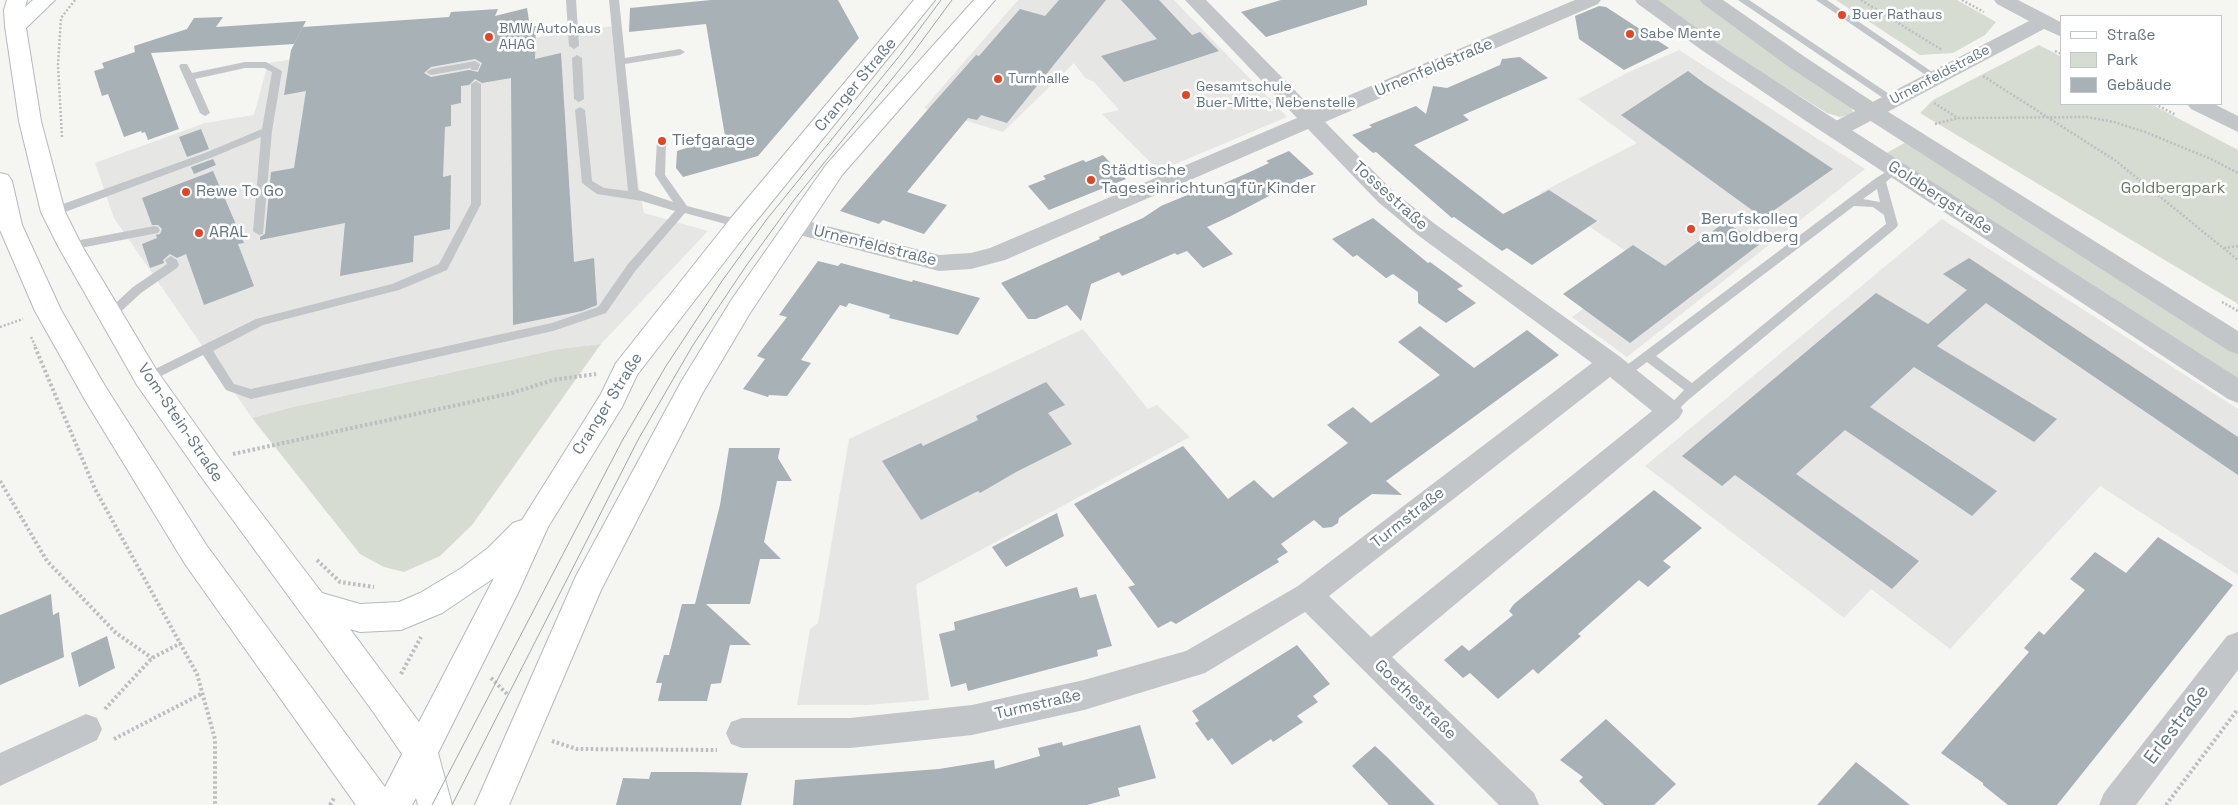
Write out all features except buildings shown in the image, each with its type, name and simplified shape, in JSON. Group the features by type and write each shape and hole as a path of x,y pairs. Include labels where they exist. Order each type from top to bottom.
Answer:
{"main road":[{"name":"Vom-Stein-Straße","path":"17,0 15,26 30,121 53,212 70,246 112,314 147,378 210,467 386,702 421,753 435,805"},
{"path":"15,26 45,0"},
{"name":"Cranger Straße","path":"394,805 536,521 612,399 626,370 740,224 925,0"},
{"path":"492,805 587,586 682,406 741,306 834,170 984,0"},
{"path":"0,180 10,225 48,311 95,393 196,555 377,805"},
{"path":"311,603 360,618 401,616 431,603 471,578 498,557 536,521"}],"street":[{"name":"Tossestraße","path":"1196,0 1386,197 1435,236 1616,368"},
{"name":"Urnenfeldstraße","path":"796,226 939,263 971,261 997,254 1592,0"},
{"name":"Goldbergstraße","path":"1645,0 1710,47 1836,130 1888,175 2238,392"},
{"path":"1710,0 1790,57 1872,111 2238,344"},
{"path":"2004,0 2060,30"},
{"name":"Urnenfeldstraße","path":"1836,130 2044,21"},
{"path":"2200,105 2238,125"},
{"path":"1370,656 1670,411 1616,368"},
{"name":"Turmstraße","path":"742,733 850,733 972,720 1084,695 1194,663 1308,595 1616,368"},
{"name":"Goethestraße","path":"1308,595 1522,805"},
{"name":"Erlestraße","path":"2116,805 2238,646"},
{"path":"0,770 86,729"}],"lane":[{"path":"571,0 570,17 574,46"},
{"path":"614,0 633,192 642,197"},
{"path":"1743,0 1893,100"},
{"path":"1821,0 1936,78"},
{"path":"619,62 680,52"},
{"path":"577,58 587,183 601,190 642,197 740,224"},
{"path":"431,72 475,64 475,68"},
{"path":"189,77 245,65 266,65 277,71 267,131 259,231"},
{"path":"184,66 205,113"},
{"path":"147,378 260,322 395,287 443,266 476,204 476,84"},
{"path":"53,212 209,156 267,131"},
{"path":"662,141 660,175 683,208"},
{"path":"1616,368 1647,356 1888,175"},
{"path":"1670,411 1692,390 1892,225 1889,213 1888,175"},
{"path":"1851,202 1876,204 1889,213"},
{"path":"205,348 230,386 251,394 553,327 602,310 632,268 683,208"},
{"path":"70,246 154,230"},
{"path":"112,314 137,290 173,264 171,260"},
{"path":"1647,356 1692,390"}],"path":[{"path":"2047,116 2116,161 2238,260"},
{"path":"1938,130 1930,125 1958,118 2087,117 2114,122 2211,159 2238,173"},
{"path":"2224,248 2238,246"},
{"path":"2216,298 2238,310"},
{"path":"20,310 27,326"},
{"path":"0,328 24,319"},
{"path":"30,334 95,489 197,674 215,739 215,805"},
{"path":"230,455 512,393 553,380 626,370"},
{"path":"0,480 47,561 116,633 152,658"},
{"path":"181,642 152,658 86,729 113,739 202,693"},
{"path":"2166,805 2238,709"},
{"path":"529,717 552,741 577,749 726,750 730,733 742,733"}],"shaded area":[{"name":"Gesamtschule Buer-Mitte, Nebenstelle","path":"1018,0 1174,0 1287,117 1159,171 1102,114 1119,110 1094,82 1085,78 1074,63 1003,132 924,108"},
{"path":"619,25 639,187 644,213 708,231 601,344 559,349 293,407 252,418 114,218 95,163 205,123 254,115 268,63 373,47 485,45"},
{"name":"Berufskolleg am Goldberg","path":"1679,50 1865,169 1627,357 1572,317 1645,264 1540,193 1637,143 1578,99 1629,72"},
{"path":"1942,219 2238,409 2238,575 2100,486 1950,649 1871,589 1844,618 1645,466"},
{"path":"1083,329 1148,409 1157,405 1190,437 916,585 929,700 867,705 797,705 810,629 818,623 849,439"}],"green space":[{"path":"1654,0 1702,0 1850,105 1853,112 1840,117 1827,113 1707,39"},
{"path":"1836,0 1957,0 1996,22 1985,35 1953,53 1920,55"},
{"name":"Goldbergpark","path":"2039,45 2060,56 2060,105 2153,105 2238,150 2238,304 1920,113 1933,100"},
{"path":"1908,141 2238,349 2238,383 1883,155"},
{"path":"601,344 472,525 440,556 404,572 384,567 360,554 252,418 293,407 559,349"}],"tram line":[{"path":"432,805 622,441 666,366 722,281 767,219 901,54 941,0"},
{"path":"452,805 639,438 693,345 746,266 794,200 913,53 952,0"}],"place":[{"name":"Buer Rathaus","path":"1842,15"},
{"name":"Sabe Mente","path":"1630,34"},
{"name":"BMW Autohaus AHAG","path":"489,37"},
{"name":"Turnhalle","path":"998,79"},
{"name":"Gesamtschule Buer-Mitte, Nebenstelle","path":"1186,95"},
{"name":"Tiefgarage","path":"662,141"},
{"name":"Städtische Tageseinrichtung für Kinder","path":"1091,180"},
{"name":"Rewe To Go","path":"186,192"},
{"name":"Berufskolleg am Goldberg","path":"1691,229"},
{"name":"ARAL","path":"199,233"}]}
